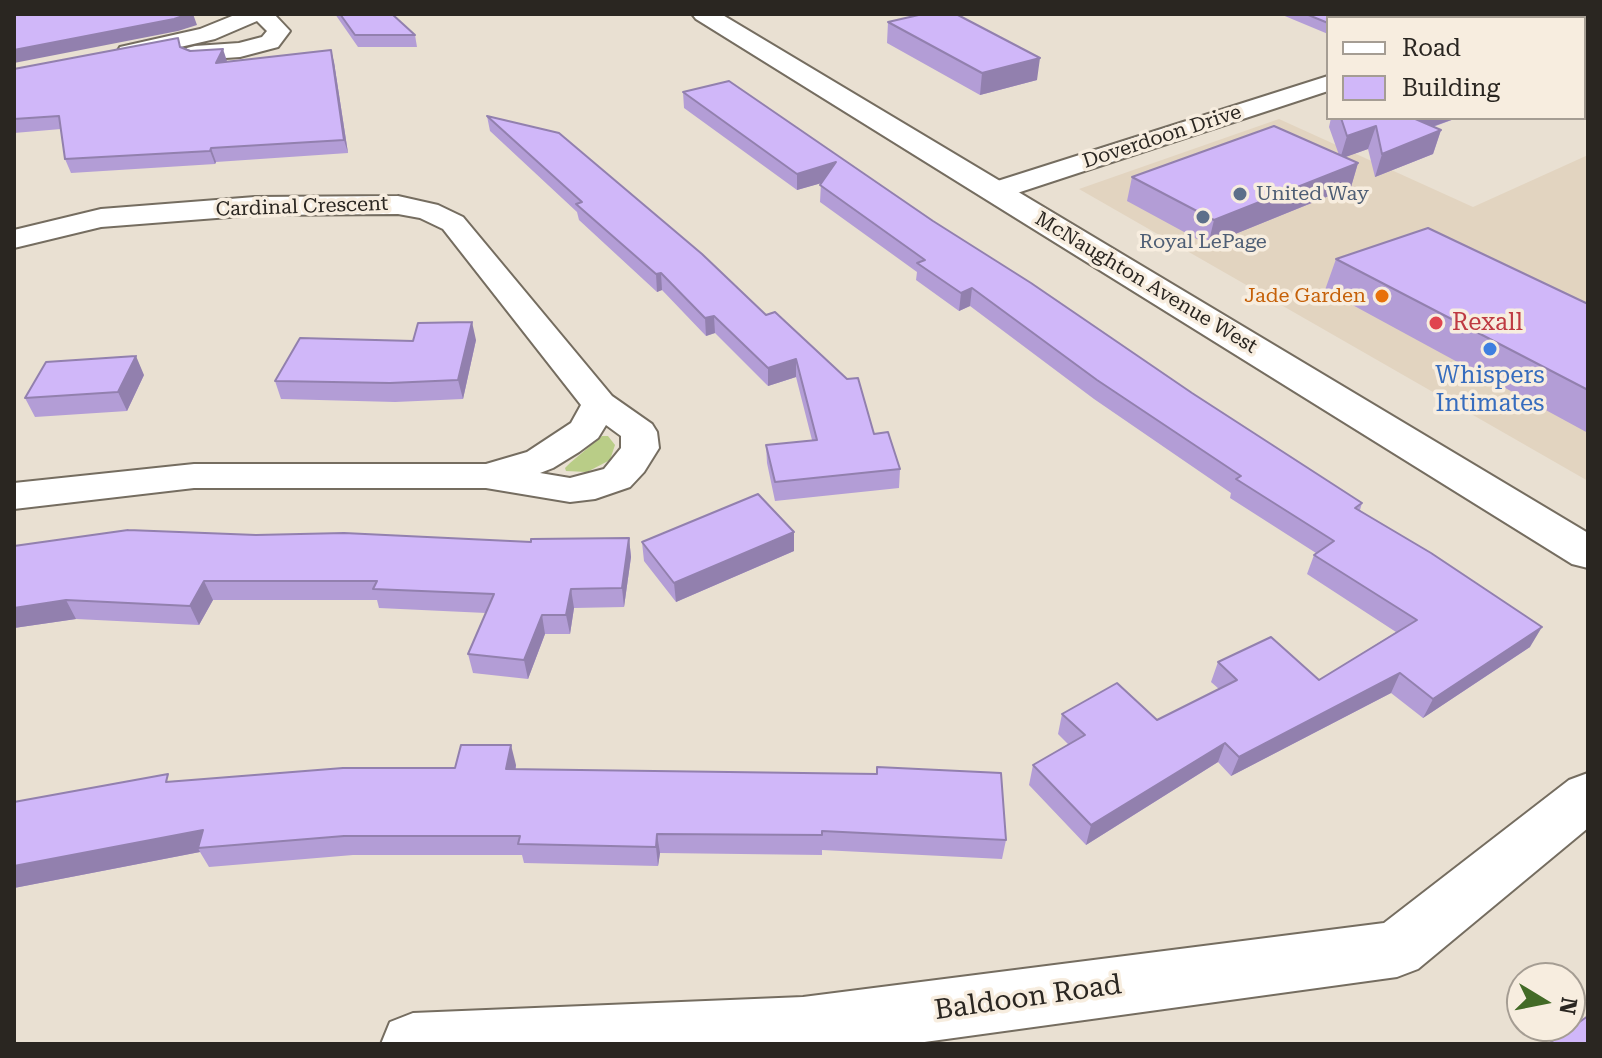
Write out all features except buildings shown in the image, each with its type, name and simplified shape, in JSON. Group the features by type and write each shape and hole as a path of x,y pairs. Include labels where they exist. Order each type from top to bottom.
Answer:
{"main road":[{"name":"McNaughton Avenue West","path":"704,14 1588,553"},
{"name":"Baldoon Road","path":"413,1044 804,1036 1397,949 1588,796"}],"street":[{"path":"99,57 127,52 216,52 257,47 277,37 279,31 259,14"},
{"name":"Doverdoon Drive","path":"995,191 1326,84"},
{"name":"Cardinal Crescent","path":"14,239 101,218 240,207 398,205 428,211 453,223 599,404 639,432 640,448 631,464 617,478 595,487 570,490 486,476 194,476 14,496"},
{"name":"Cardinal Crescent","path":"486,476 540,460 566,444 585,430 599,404"}],"shaded area":[{"path":"1279,119 1473,207 1588,155 1588,481 1079,189"}],"green space":[{"path":"602,436 608,436 615,445 610,460 587,472 566,471 570,463"}],"place":[{"name":"United Way","path":"1240,194"},
{"name":"Royal LePage","path":"1203,217"},
{"name":"Jade Garden","path":"1382,296"},
{"name":"Rexall","path":"1436,323"},
{"name":"Whispers Intimates","path":"1490,349"}]}
